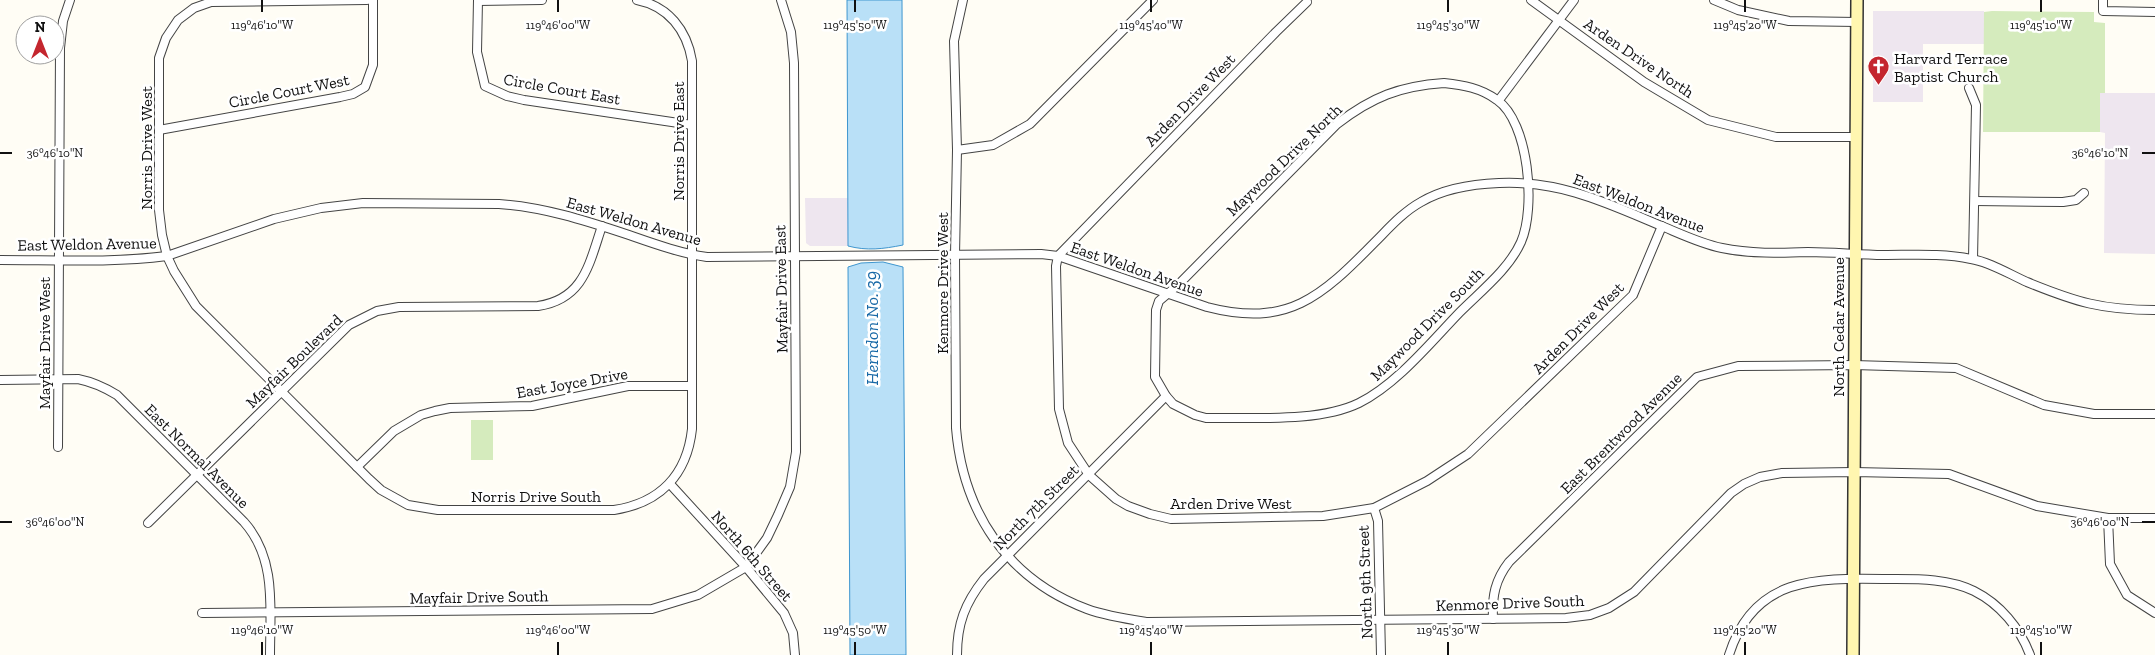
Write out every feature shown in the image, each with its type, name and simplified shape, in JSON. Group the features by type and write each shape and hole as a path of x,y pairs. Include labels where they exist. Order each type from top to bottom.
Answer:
{"main road":[{"name":"North Cedar Avenue","path":"1853,655 1857,0"}],"street":[{"name":"Mayfair Drive West","path":"58,447 60,48 63,20 70,0"},
{"name":"Norris Drive West","path":"366,0 221,1 203,5 190,11 178,20 171,28 161,50 159,68 160,221 167,256 183,287 196,306 357,467 381,490 397,500"},
{"name":"Circle Court West","path":"159,130 340,97 353,94 366,87 372,65 373,0"},
{"path":"478,0 542,0"},
{"name":"Circle Court East","path":"478,0 477,52 484,86 506,96 524,100 692,125"},
{"name":"Norris Drive East","path":"637,0 654,5 665,12 681,29 690,48 692,61 691,443 686,458 670,484"},
{"name":"Mayfair Drive East","path":"746,567 767,538 778,516 790,487 796,452 793,50 791,32 781,0"},
{"name":"Kenmore Drive West","path":"963,0 954,41 957,150 955,255 956,428 958,449 970,496 981,520 1005,556"},
{"path":"957,150 993,145 1030,124 1153,0"},
{"name":"Arden Drive North","path":"1531,0 1644,82 1708,120 1776,137 1856,137"},
{"path":"1499,100 1574,0"},
{"path":"1714,0 1763,17 1789,21 1857,22"},
{"path":"2103,0 2102,11 2155,12"},
{"name":"Arden Drive West","path":"1308,1 1058,256 1056,266 1060,409 1068,443 1089,475 1111,495 1128,506 1171,519 1324,516 1374,508 1427,481 1468,454 1633,295 1662,226"},
{"name":"Maywood Drive North","path":"1166,293 1185,278 1337,124 1375,98 1398,89 1423,84 1466,85 1499,100 1515,122 1520,134 1528,183"},
{"path":"1969,88 1976,105 1973,259"},
{"name":"East Weldon Avenue","path":"0,260 149,258 167,256 274,219 321,208 364,203 479,203 521,205 560,213 692,255 890,256 1041,254 1058,256 1228,313 1248,314 1275,312 1309,301 1333,283 1394,222 1421,202 1436,194 1458,188 1498,183 1528,183 1570,190 1592,196 1699,242 1744,251 1943,256 1973,259 2062,296 2084,303 2125,310 2155,310"},
{"name":"Maywood Drive South","path":"1166,396 1173,404 1206,418 1323,415 1342,410 1374,396 1395,378 1515,254 1528,219 1530,207 1528,183"},
{"path":"1974,201 2063,202 2076,200 2084,193"},
{"name":"Mayfair Boulevard","path":"148,523 341,330 377,311 411,306 538,306 561,299 581,282 602,226"},
{"path":"1166,293 1159,301 1156,310 1155,377 1166,396"},
{"name":"East Brentwood Avenue","path":"1493,619 1492,600 1495,584 1509,562 1697,377 1738,366 1854,365 1956,368 2044,405 2094,414 2155,414"},
{"name":"East Normal Avenue","path":"0,380 58,379 91,381 117,395 244,522 260,544 269,574 270,655"},
{"name":"East Joyce Drive","path":"357,467 394,431 421,415 435,411 450,408 532,406 628,386 692,386"},
{"name":"North 7th Street","path":"957,655 958,626 972,594 1005,556 1089,475 1166,396"},
{"name":"Kenmore Drive South","path":"1005,556 1046,589 1068,601 1088,610 1147,622 1566,618 1590,615 1609,608 1634,592 1732,493 1744,484 1760,477 1782,473 1949,474 2037,506 2108,518 2155,518"},
{"name":"North 6th Street","path":"670,484 746,567 784,613 792,633 796,655"},
{"name":"Norris Drive South","path":"397,500 408,505 438,510 614,510 627,508 646,500 670,484"},
{"name":"North 9th Street","path":"1374,508 1378,521 1381,655"},
{"path":"2108,518 2110,564 2127,595 2155,613"},
{"name":"Mayfair Drive South","path":"202,613 652,608 698,595 746,567"},
{"path":"1729,655 1736,637 1748,617 1780,591 1806,582 1853,579 1936,580 1972,590 2003,612 2024,640 2030,655"}],"shaded area":[{"path":"1873,11 1984,11 1984,44 1923,44 1923,102 1873,102"},
{"path":"2100,93 2155,93 2155,254 2104,253 2105,133 2100,132"},
{"path":"805,198 848,198 848,246 810,246 806,243"}],"green space":[{"path":"1984,12 2094,12 2094,22 2105,23 2105,93 2100,93 2100,132 1983,132"},
{"path":"471,420 493,420 493,460 471,460"}],"water":[{"path":"847,0 902,0 903,245 889,248 862,249 848,246"},
{"name":"Herndon No. 39","path":"883,262 903,267 906,655 850,655 848,267 861,263"}],"place":[{"name":"Harvard Terrace Baptist Church","path":"1878,86"}]}
